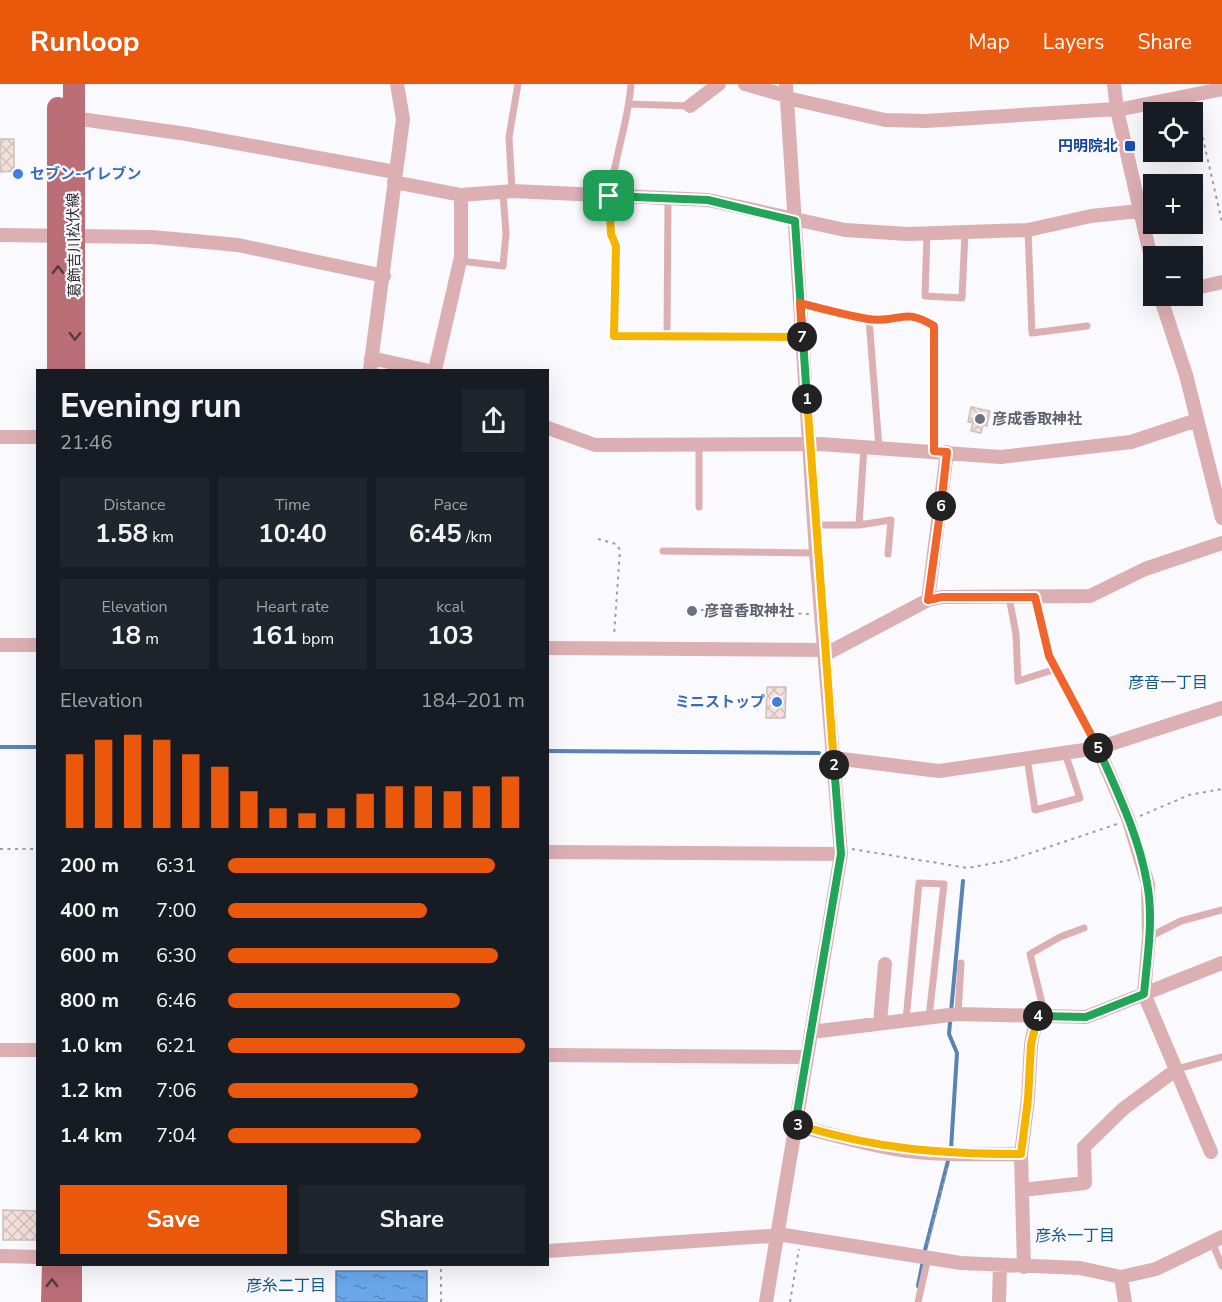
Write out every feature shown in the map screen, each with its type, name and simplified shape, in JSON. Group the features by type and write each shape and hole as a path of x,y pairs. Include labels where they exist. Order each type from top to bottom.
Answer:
{"main road":[{"name":"葛飾吉川松伏線","path":"58,84 74,369"},
{"name":"葛飾吉川松伏線","path":"58,369 74,84"},
{"path":"52,1302 53,1266"},
{"path":"71,1266 71,1302"}],"street":[{"path":"397,84 404,118 371,364 416,369"},
{"path":"690,106 719,84"},
{"path":"745,84 885,120 925,121 1117,110 1222,90"},
{"path":"1114,84 1117,110 1148,246"},
{"path":"766,1302 811,1032 845,851 834,758 816,553 787,93"},
{"path":"73,118 187,134 395,177 462,195 507,191 708,200 795,221 845,230 927,233 1028,230 1091,216 1139,211"},
{"path":"435,369 460,261 462,195"},
{"path":"0,236 152,237 238,245 384,276"},
{"path":"1203,286 1222,282"},
{"path":"1166,306 1222,518"},
{"path":"549,428 595,445 809,445 1000,457 1131,442 1197,420"},
{"path":"0,437 36,437"},
{"path":"928,600 940,452"},
{"path":"549,648 824,652 928,600 942,597 1090,596 1145,569 1222,543"},
{"path":"0,645 36,645"},
{"path":"834,758 939,771 1098,748 1222,708"},
{"path":"1098,748 1129,820 1148,884 1149,937 1144,994 1211,1152"},
{"path":"549,852 845,851"},
{"path":"811,1032 958,1014 1086,1017 1222,963"},
{"path":"880,1023 885,964"},
{"path":"1024,1267 1021,1154 1028,1099 1031,1044 1041,1016"},
{"path":"0,1050 36,1050"},
{"path":"549,1055 807,1057"},
{"path":"1022,1190 1085,1183 1084,1147 1123,1109 1177,1069"},
{"path":"795,1125 845,1139 897,1149 951,1154 1021,1154"},
{"path":"549,1251 777,1235 926,1258 1024,1267 1080,1268 1121,1277 1156,1269 1217,1240"},
{"path":"0,1257 36,1257"},
{"path":"999,1302 1000,1265"},
{"path":"1121,1277 1125,1302"}],"lane":[{"path":"460,261 503,266 509,137 518,84"},
{"path":"631,84 630,104 609,196 611,234 616,246 614,336 802,337"},
{"path":"630,104 690,106"},
{"path":"668,198 668,337"},
{"path":"1028,230 1032,333 1087,326"},
{"path":"927,233 925,296 962,298 964,232"},
{"path":"800,303 869,319 889,321 906,314 921,318 934,326 940,452"},
{"path":"869,319 879,448"},
{"path":"699,445 699,507"},
{"path":"859,525 864,447"},
{"path":"815,525 859,525 891,520 888,554"},
{"path":"663,551 816,553"},
{"path":"1009,597 1016,634 1018,681 1056,669"},
{"path":"1035,597 1049,656 1098,748"},
{"path":"1027,758 1035,810 1080,798 1065,753"},
{"path":"906,1020 919,884 944,884 929,1017"},
{"path":"1149,937 1181,921 1222,910"},
{"path":"1041,1016 1030,954 1060,937 1084,928"},
{"path":"958,1014 961,963"},
{"path":"1177,1069 1222,1057"},
{"path":"1217,1240 1222,1266"},
{"path":"918,1302 926,1258"}],"path":[{"path":"1193,96 1222,222"},
{"path":"598,539 616,543 620,550 613,648"},
{"path":"701,610 821,615"},
{"path":"845,851 968,868 1010,860 1129,820 1188,795 1222,789"},
{"path":"0,849 36,849"},
{"path":"926,1258 951,1154"},
{"path":"790,1302 801,1238"},
{"path":"441,1266 441,1302"}],"water":[{"path":"336,1271 427,1271 427,1302 336,1302"}],"building":[{"path":"0,139 14,139 14,171 0,172"},
{"path":"971,407 990,411 987,426 983,425 981,433 971,431 973,423 968,422"},
{"path":"767,687 786,687 785,718 766,718"},
{"path":"3,1210 36,1211 36,1240 3,1240"}],"waterway":[{"path":"0,747 36,747"},
{"path":"549,751 819,753"},
{"path":"951,1149 957,1053 949,1034 963,881"},
{"path":"924,1254 949,1157"},
{"path":"918,1286 923,1261"}],"place":[{"name":"円明院北","path":"1130,146"},
{"name":"セブン-イレブン","path":"18,174"},
{"name":"彦成香取神社","path":"980,419"},
{"name":"彦音香取神社","path":"692,611"},
{"name":"ミニストップ","path":"777,702"}],"district":[{"name":"彦音一丁目","path":"1168,683"},
{"name":"彦糸一丁目","path":"1075,1236"},
{"name":"彦糸二丁目","path":"286,1286"}],"route":[{"path":"609,196 612,206 611,234 616,246 614,336 802,337 800,303 869,319 889,321 906,314 921,318 934,326 934,451 947,452 928,600 942,597 1035,597 1049,656 1098,748 1128,818 1148,884 1149,937 1144,994 1086,1017 1037,1016 1031,1044 1028,1099 1021,1154 951,1154 897,1149 845,1139 795,1125 841,854 816,553 809,434 802,337 795,221 708,200 609,196"}]}
